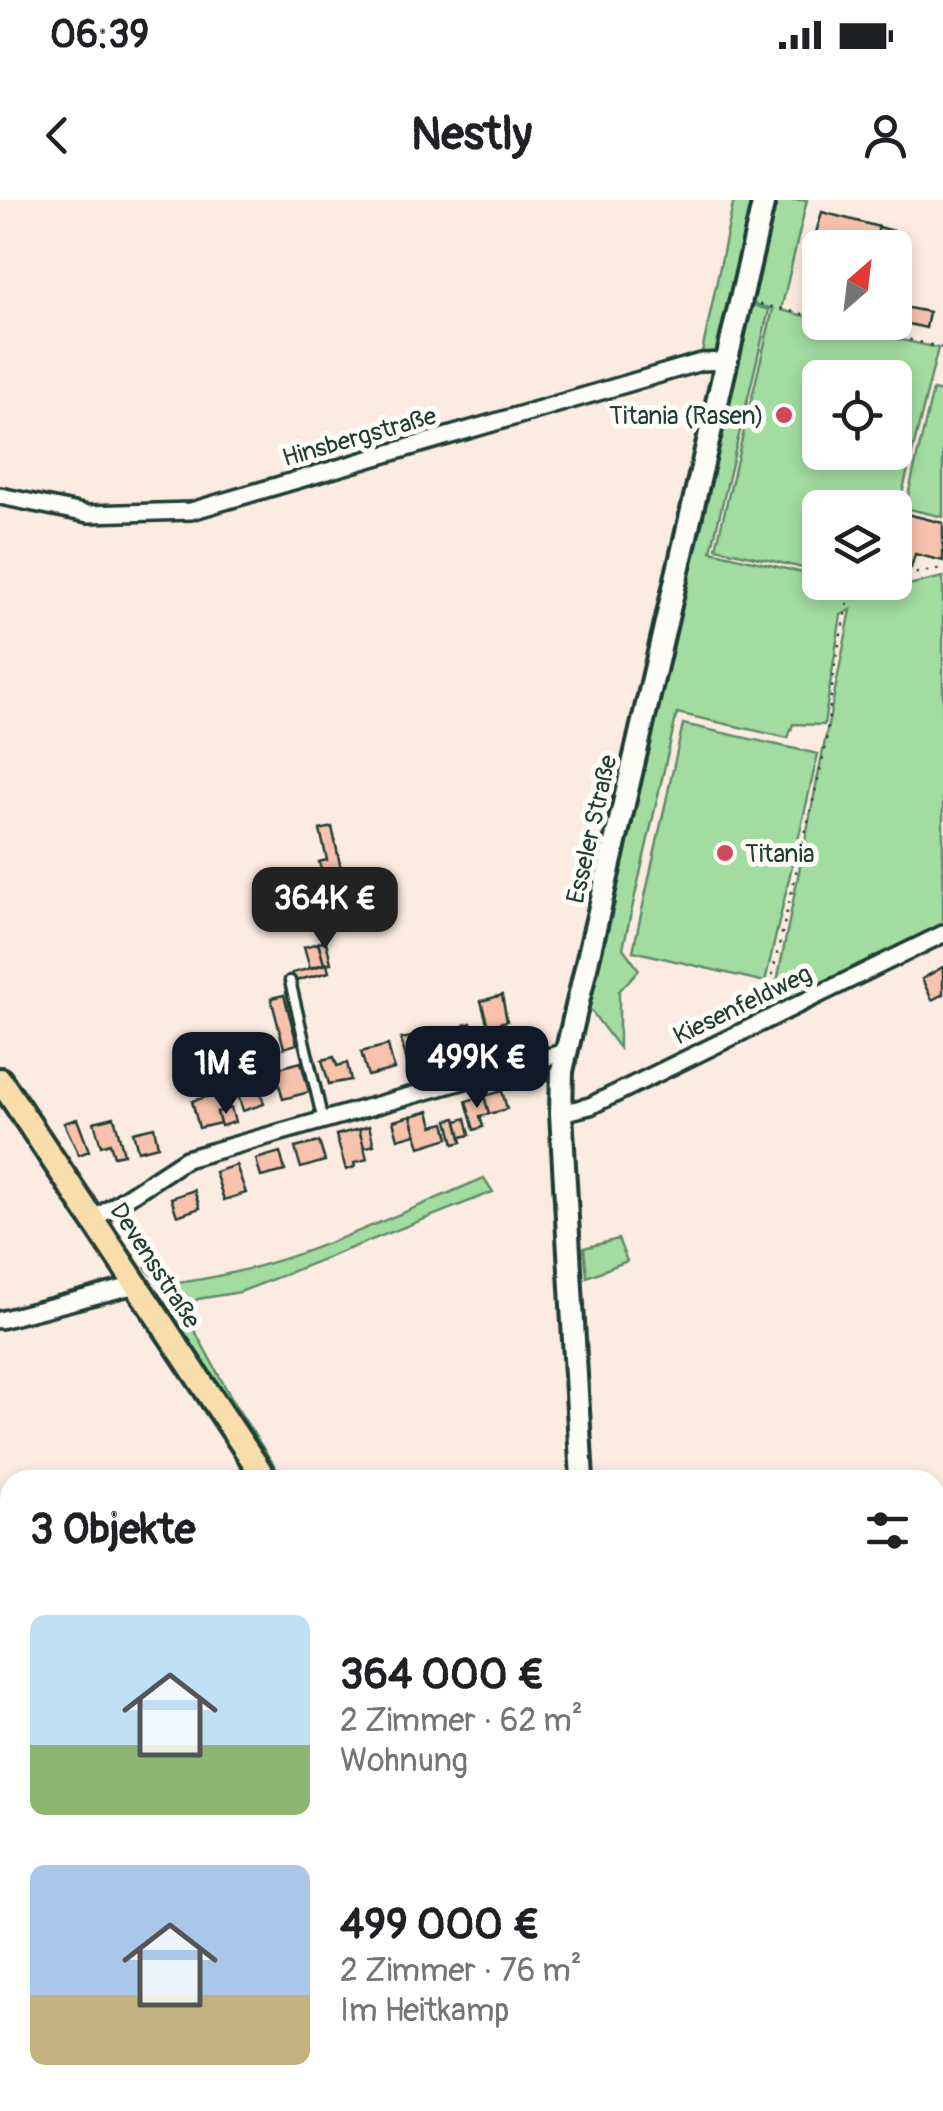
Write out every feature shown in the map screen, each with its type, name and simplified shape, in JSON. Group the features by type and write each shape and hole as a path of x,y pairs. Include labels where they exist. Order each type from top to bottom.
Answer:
{"main road":[{"name":"Esseler Straße","path":"581,1470 560,1113 565,1052 764,200"},
{"name":"Devensstraße","path":"0,1080 259,1470"}],"street":[{"name":"Hinsbergstraße","path":"0,496 88,514 191,511 701,362 726,361"},
{"name":"Kiesenfeldweg","path":"560,1113 590,1106 943,934"},
{"path":"94,1219 186,1159 565,1052"},
{"path":"0,1320 136,1285"}],"lane":[{"path":"290,982 323,1120"}],"path":[{"path":"758,304 802,314"},
{"path":"911,340 943,348"},
{"path":"912,572 943,568"},
{"path":"784,1012 771,980 824,749 835,663 852,600"}],"green space":[{"name":"Titania (Rasen)","path":"734,200 807,200 781,310 802,315 802,340 902,340 938,348 912,453 912,360 802,360 802,470 908,470 903,490 802,490 802,568 716,548 773,309 753,304 761,270 745,264 722,356 701,357"},
{"path":"750,304 769,310 711,551 802,573 802,600 912,600 912,584 943,577 943,927 747,1022 742,1003 781,994 777,982 851,610 841,615 824,725 793,724 788,738 677,713 623,948 639,970 619,991 619,1048 589,1008 615,903 609,899"},
{"path":"933,390 943,392 943,517 912,510 909,490"},
{"name":"Titania","path":"683,724 818,754 765,982 633,951"},
{"path":"484,1178 493,1192 240,1292 198,1299 183,1309 235,1405 277,1470 272,1470 171,1314 183,1311 145,1267 169,1284 210,1278 291,1257"},
{"path":"618,1239 627,1261 587,1277 584,1248"}],"building":[{"path":"822,212 879,227 878,230 817,230"},
{"path":"912,309 929,312 926,328 912,325"},
{"path":"912,515 943,523 943,561 915,554 912,564"},
{"path":"332,827 341,869 322,873 319,862 327,860 320,830"},
{"path":"326,941 331,963 324,964 318,943"},
{"path":"318,943 324,964 310,968 304,947"},
{"path":"327,964 329,972 295,981 292,973"},
{"path":"943,967 943,994 932,1000 922,979"},
{"path":"284,995 297,1044 284,1048 271,998"},
{"path":"502,995 507,1021 488,1026 481,1001"},
{"path":"471,1023 478,1046 470,1048 464,1025"},
{"path":"465,1028 470,1048 447,1054 442,1034"},
{"path":"427,1034 434,1059 408,1066 401,1039"},
{"path":"388,1045 394,1069 368,1076 361,1052"},
{"path":"334,1057 337,1066 347,1063 351,1080 329,1084 322,1060"},
{"path":"301,1062 309,1092 283,1099 275,1069"},
{"path":"245,1079 248,1090 259,1087 264,1104 243,1111 234,1082"},
{"path":"502,1091 507,1109 489,1114 484,1096"},
{"path":"220,1093 225,1110 217,1112 220,1123 199,1128 192,1101"},
{"path":"484,1096 489,1114 480,1116 483,1127 474,1130 466,1101"},
{"path":"231,1108 235,1122 221,1126 217,1112"},
{"path":"429,1111 433,1126 445,1123 449,1138 420,1147 411,1116"},
{"path":"411,1116 416,1134 398,1139 393,1121"},
{"path":"114,1117 124,1154 114,1156 110,1143 101,1146 94,1122"},
{"path":"456,1118 462,1142 454,1144 448,1120"},
{"path":"466,1118 470,1135 461,1137 457,1121"},
{"path":"77,1119 89,1151 79,1155 64,1123"},
{"path":"369,1126 374,1145 364,1148 359,1129"},
{"path":"154,1127 158,1146 138,1151 133,1132"},
{"path":"359,1129 367,1159 346,1170 336,1135"},
{"path":"319,1142 325,1161 301,1168 295,1148"},
{"path":"280,1152 285,1171 261,1177 256,1159"},
{"path":"236,1165 246,1193 224,1200 215,1172"},
{"path":"194,1190 200,1208 177,1216 171,1198"}],"place":[{"name":"Titania (Rasen)","path":"784,415"},
{"name":"Titania","path":"725,853"}]}
